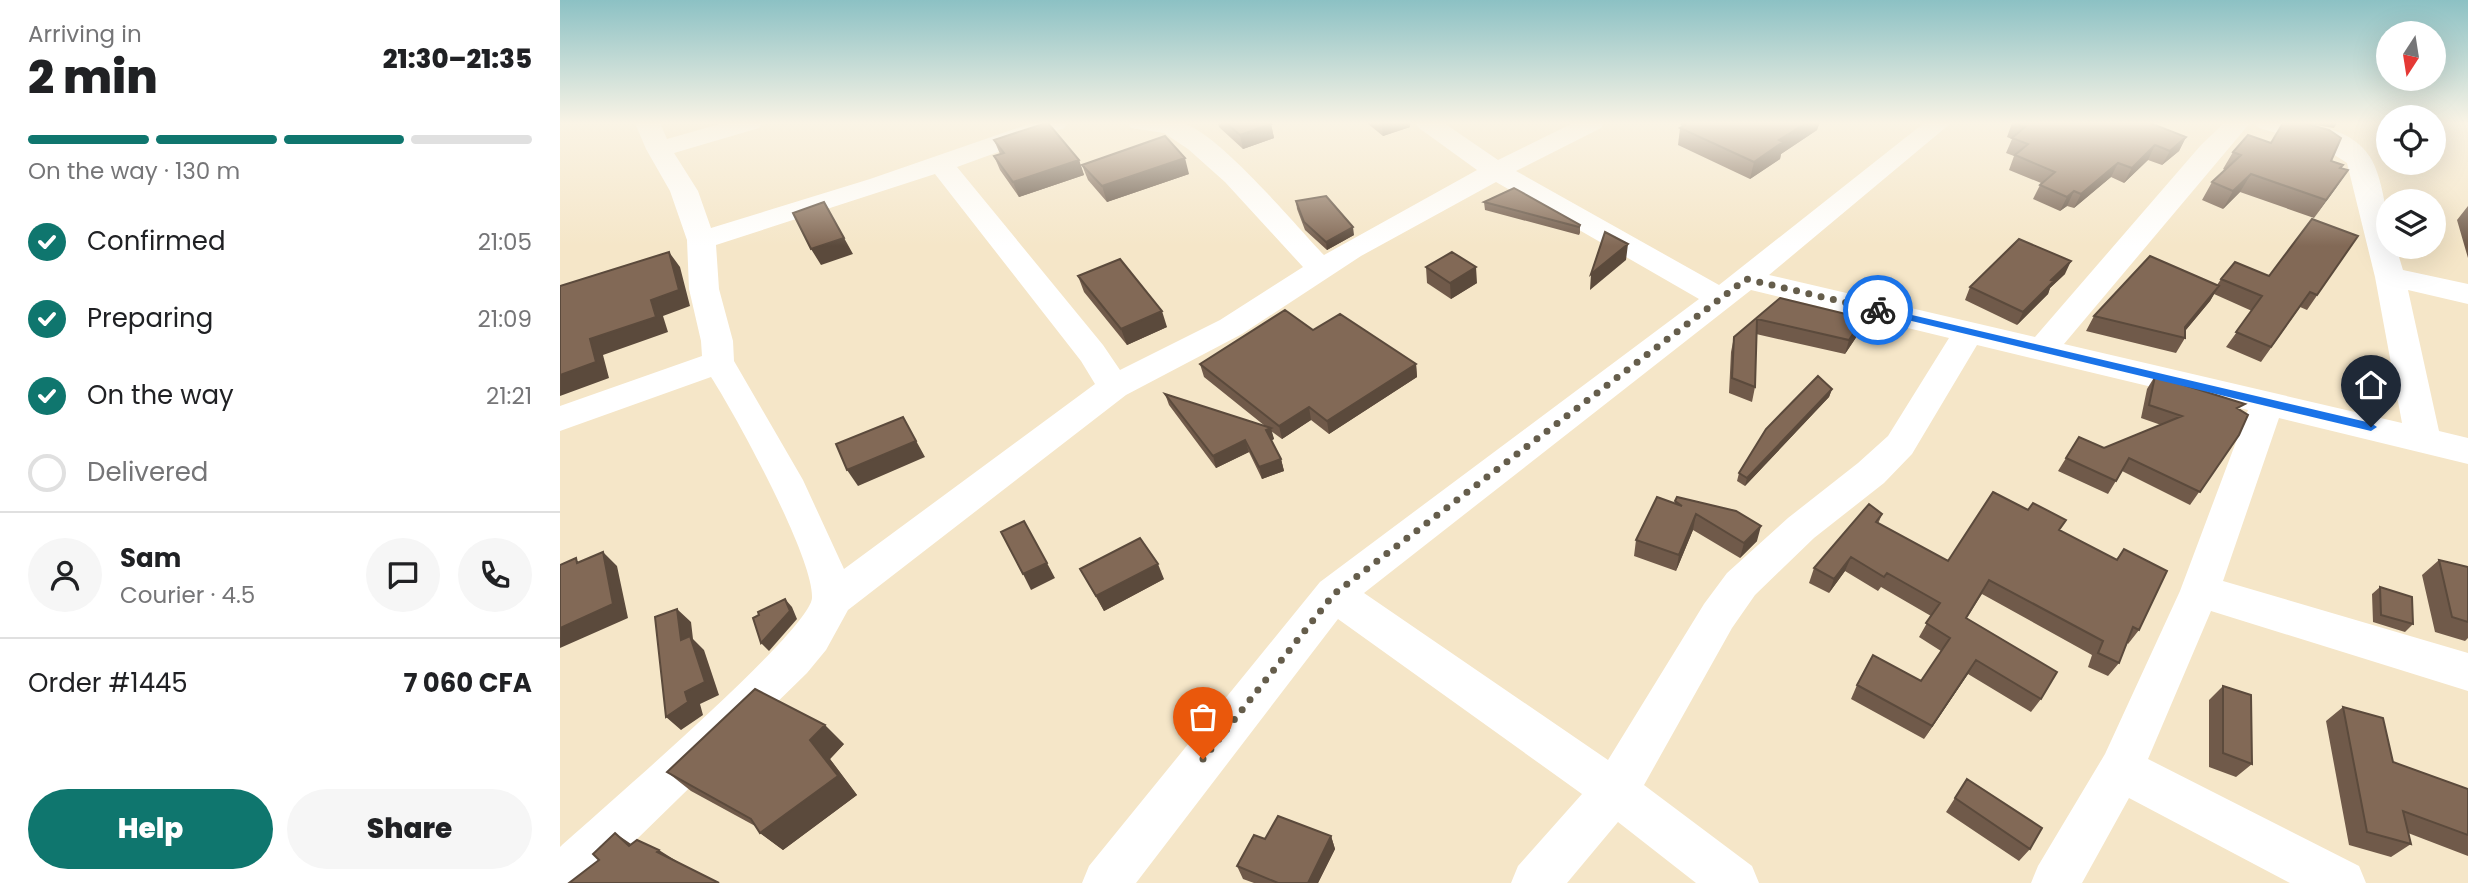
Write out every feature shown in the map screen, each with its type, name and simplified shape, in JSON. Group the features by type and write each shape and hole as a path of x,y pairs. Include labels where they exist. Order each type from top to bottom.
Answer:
{"street":[{"path":"669,164 684,191 701,240 705,289 717,341 718,362 741,397 822,557 832,600"},
{"path":"701,240 880,185 937,164"},
{"path":"941,164 1021,268 1092,353 1114,387"},
{"path":"1219,164 1321,269"},
{"path":"1486,164 1684,276 1733,289 2043,348 2468,452"},
{"path":"560,880 770,682 823,621 832,600 1114,387 1231,327 1321,269 1506,164"},
{"path":"1106,883 1334,594 1733,289 1887,164"},
{"path":"2043,348 2183,164"},
{"path":"2360,164 2390,277 2423,440"},
{"path":"2390,277 2468,294"},
{"path":"1535,883 1615,791 1718,616 1741,584 1801,527 1871,473 1900,445 1969,332"},
{"path":"560,419 718,362"},
{"path":"2055,883 2121,769 2200,591 2268,402"},
{"path":"2200,591 2468,672"},
{"path":"1334,594 1615,791 1735,883"},
{"path":"2121,769 2342,883"}],"building":[{"path":"1000,164 1066,164 1013,182"},
{"path":"1084,164 1167,164 1102,186 1082,165"},
{"path":"2037,164 2117,164 2081,194 2074,191 2067,197 2040,185 2055,172"},
{"path":"2231,164 2341,164 2343,165 2340,168 2348,170 2326,200 2251,174 2233,191 2212,182"},
{"path":"1514,188 1580,225 1579,227 1484,202"},
{"path":"1326,196 1353,227 1326,242 1304,222 1296,201"},
{"path":"824,202 844,238 811,249 793,213"},
{"path":"2312,219 2358,236 2317,295 2310,292 2271,347 2236,332 2262,296 2221,279 2235,262 2269,276"},
{"path":"1605,232 1628,244 1591,274"},
{"path":"2019,239 2071,261 2023,312 1970,287"},
{"path":"669,252 679,290 651,300 656,317 590,339 596,362 560,375 560,286"},
{"path":"1452,252 1476,267 1450,283 1426,267"},
{"path":"2150,256 2219,286 2185,327 2185,338 2094,316"},
{"path":"1120,259 1162,311 1121,329 1078,276"},
{"path":"1780,298 1850,315 1850,318 1861,322 1849,340 1757,319 1755,387 1732,378 1734,337"},
{"path":"1285,310 1313,330 1340,314 1416,364 1327,421 1309,407 1279,426 1200,364"},
{"path":"1818,376 1832,389 1747,478 1739,473 1766,429"},
{"path":"2155,376 2245,404 2237,408 2248,415 2239,435 2200,492 2129,458 2116,481 2066,458 2079,437 2104,448 2182,416 2149,405"},
{"path":"1165,394 1271,428 1266,430 1281,459 1259,467 1245,440 1213,456"},
{"path":"903,417 916,441 847,470 836,444"},
{"path":"1993,492 2028,510 2033,503 2066,520 2059,530 2117,560 2124,549 2167,571 2139,630 2133,627 2119,663 2098,653 2103,641 1989,580 1966,618 2057,672 2041,699 1976,660 1932,726 1857,685 1873,655 1921,681 1950,638 1926,623 1940,603 1887,573 1884,577 1851,557 1834,579 1814,568 1869,504 1882,514 1876,522 1948,561"},
{"path":"1657,497 1682,506 1675,501 1677,497 1736,511 1761,526 1744,543 1696,514 1679,555 1636,540"},
{"path":"1024,521 1047,563 1023,574 1001,532"},
{"path":"1140,538 1158,564 1096,596 1080,569"},
{"path":"603,552 613,604 560,628 560,565 576,558 577,563"},
{"path":"2439,560 2468,567 2468,622 2452,617"},
{"path":"2380,587 2412,597 2413,624 2381,615"},
{"path":"785,599 790,611 761,643 753,618 759,615 758,612"},
{"path":"677,609 681,640 690,636 705,682 685,692 688,702 666,717 655,617"},
{"path":"2223,686 2251,695 2252,764 2223,753"},
{"path":"755,689 825,725 810,740 838,776 760,833 751,819 667,772"},
{"path":"2343,707 2383,718 2393,762 2468,789 2468,835 2403,811 2411,844 2367,832"},
{"path":"1967,779 2042,828 2030,849 1955,798"},
{"path":"1278,816 1331,836 1308,883 1278,883 1237,866 1254,835 1265,839"},
{"path":"615,833 629,846 637,840 719,883 569,883 599,860 593,854"}],"way so far":[{"path":"1203,759 1334,594 1746,279 1878,310"}],"route":[{"path":"1878,310 2371,427"}]}
